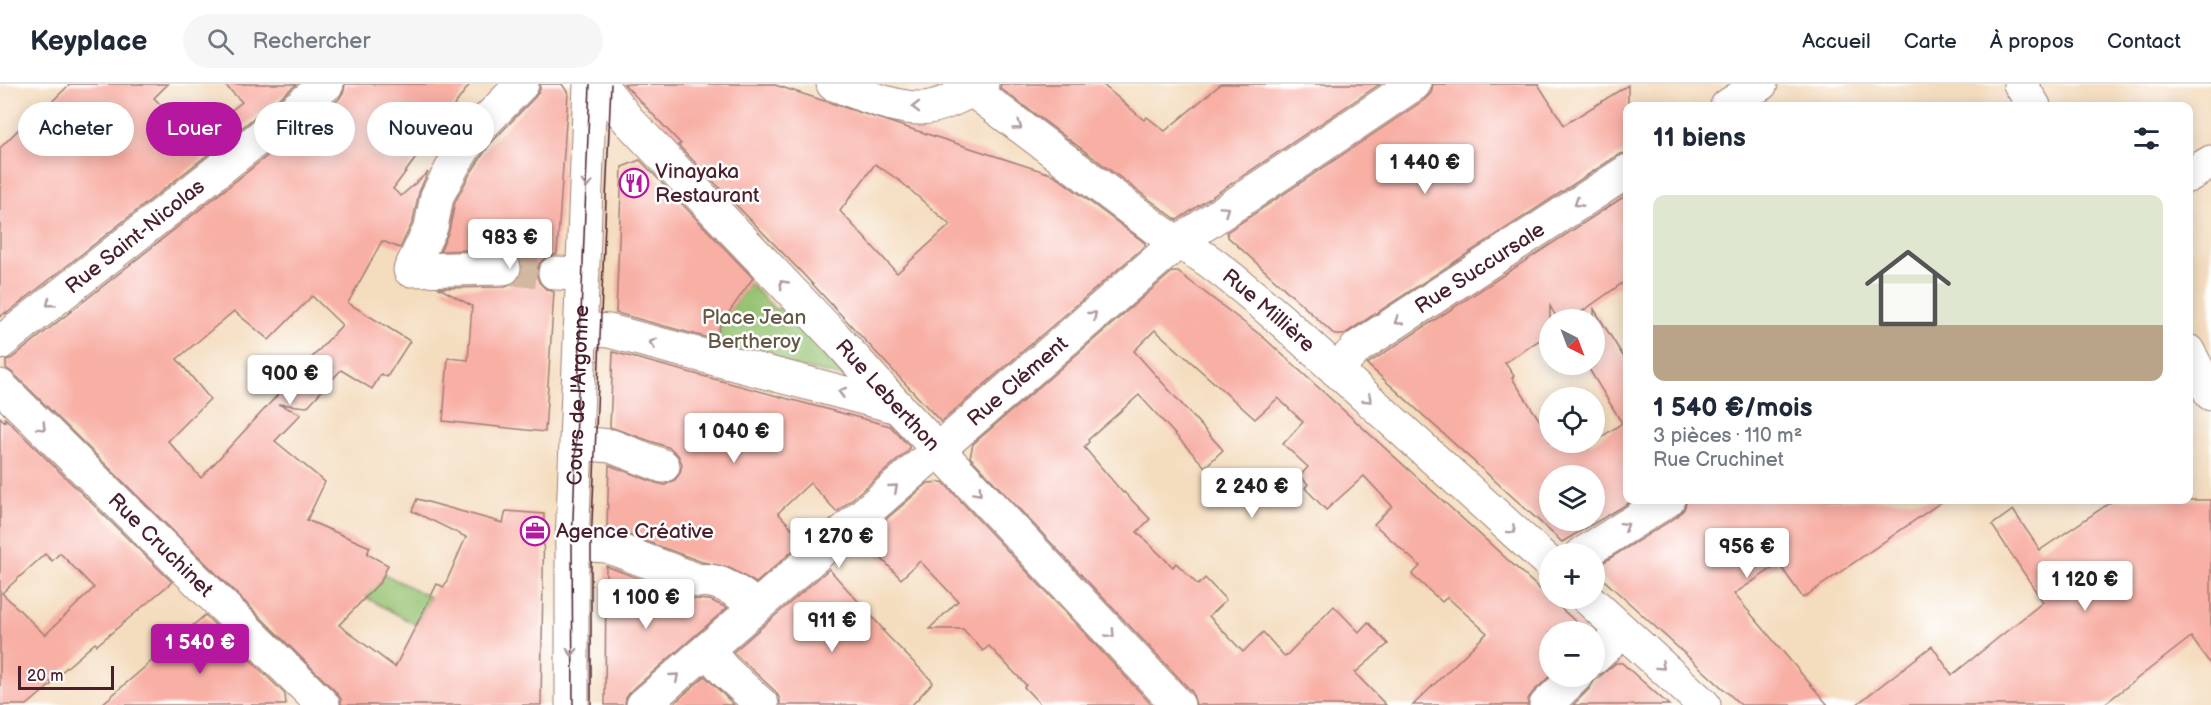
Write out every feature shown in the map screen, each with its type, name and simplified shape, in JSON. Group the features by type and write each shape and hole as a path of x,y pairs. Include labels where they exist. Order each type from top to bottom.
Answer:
{"street":[{"name":"Rue Saint-Nicolas","path":"0,343 327,84"},
{"path":"504,268 410,270 430,227 437,196 454,164 474,133 522,84"},
{"name":"Cours de l'Argonne","path":"572,705 572,544 580,329 569,273 590,84"},
{"name":"Rue Leberthon","path":"600,84 629,122 835,337 1178,705"},
{"path":"833,84 905,107 915,108 940,104 972,86"},
{"name":"Rue Clément","path":"643,705 1177,243 1414,84"},
{"path":"1733,102 1761,84"},
{"path":"2020,84 2031,102"},
{"name":"Rue Millière","path":"972,86 1177,243 1204,257 1227,275 1280,319 1539,554"},
{"path":"2193,173 2211,162"},
{"name":"Rue Succursale","path":"1336,370 1358,347 1623,174"},
{"path":"580,329 609,331 898,407"},
{"path":"2193,360 2211,394"},
{"name":"Rue Cruchinet","path":"0,386 320,704"},
{"path":"577,443 611,446 663,466"},
{"path":"1600,543 1662,504"},
{"path":"572,544 607,546 699,581 707,580 741,594 756,607"},
{"path":"1599,609 1704,705"},
{"path":"1605,648 1623,631"},
{"path":"707,650 725,671 762,705"},
{"path":"1546,705 1565,687"}],"green space":[{"name":"Place Jean Bertheroy","path":"749,283 776,310 783,304 857,380 713,348 720,325"},
{"path":"289,555 354,571 379,584 384,574 430,597 416,625"}],"building":[{"path":"70,84 168,84 154,98 158,102 146,102 146,156 206,156 0,317 0,148 18,130 18,156 134,156 134,102 52,102"},
{"path":"224,84 297,84 274,102 254,102 254,118 242,127 242,102"},
{"path":"345,84 470,84 457,102 367,102 367,156 417,156 393,189 401,196 428,172 419,192 413,221 400,248 382,241 348,303 410,341 387,377 381,374 372,389 341,370 307,407 278,404 301,414 275,441 325,482 307,520 370,547 367,554 388,565 381,581 339,625 395,667 437,584 444,587 466,537 412,511 417,499 503,523 506,511 544,514 541,705 341,705 341,699 336,692 6,368 6,360 12,358 267,156 355,156 355,102 335,102 339,99","holes":["312,296 342,325 201,478 168,441 210,399 177,359 234,311 269,340"]},
{"path":"540,84 562,84 568,93 557,254 546,257 539,264 536,272 539,282 546,289 554,292 545,432 443,421 448,358 468,360 472,306 439,288 505,287 520,278 523,267 520,259 513,252 504,249 440,251 449,231 455,202 470,174 482,156 494,156 494,140 540,89"},
{"path":"624,84 772,84 1054,175 1145,243 1145,246 941,422 804,275 678,145 681,144","holes":["875,164 900,181 950,225 897,273 840,211"]},
{"path":"1001,84 1102,84 1144,120 1147,117 1165,131 1221,84 1380,84 1177,220 1000,88"},
{"path":"1433,84 1538,84 1564,125 1628,85 1628,102 1623,102 1623,154 1343,335 1335,335 1228,237 1227,232 1424,100 1431,93"},
{"path":"640,160 753,278 720,325 716,340 616,313 622,167"},
{"path":"1623,197 1623,283 1586,309 1552,309 1550,306 1550,309 1539,309 1539,340 1505,363 1539,419 1539,453 1605,453 1605,435 1622,423 1605,395 1605,387 1600,387 1593,375 1605,375 1605,327 1623,356 1623,504 1627,504 1605,517 1605,465 1539,465 1539,521 1367,364"},
{"path":"1172,272 1178,272 1263,337 1539,588 1539,609 1562,609 1575,621 1539,621 1539,686 1528,699 1528,705 1413,705 1487,633 1447,597 1442,602 1412,575 1420,566 1374,524 1392,506 1364,476 1326,510 1305,488 1308,484 1300,476 1308,467 1283,444 1303,422 1278,398 1255,419 1155,330 1134,351 1223,450 1205,467 1139,395 1088,440 1089,442 1084,447 1123,493 1150,519 1137,532 1173,567 1176,563 1198,585 1205,578 1226,600 1209,616 1243,652 1263,632 1285,657 1334,606 1359,632 1368,622 1388,644 1355,673 1386,705 1196,705 1192,692 970,457 973,444"},
{"path":"613,352 890,426 909,446 909,450 837,512 810,483 778,513 804,541 756,583 728,567 702,562 607,527 609,465 665,485 675,480 682,464 678,455 670,448 610,427"},
{"path":"0,417 5,422 5,418 172,582 97,645 95,643 27,705 0,705","holes":["60,553 94,588 45,635 2,593 45,554 52,561"]},
{"path":"943,482 1152,705 1041,705 1024,687 1026,685 989,646 983,651 963,629 929,629 958,601 920,561 901,579 863,539 928,483"},
{"path":"2193,500 2211,500 2211,665 2191,637 2103,705 1856,705 1932,646 1952,675 2043,602 1992,525 2013,510 2040,550 2108,504 2193,504"},
{"path":"1686,504 1938,504 1803,598 1779,564 1734,594 1828,705 1741,705 1605,581 1605,561 1678,516"},
{"path":"1550,531 1581,531 1562,542"},
{"path":"606,566 692,599 710,600 727,608 631,691 626,698 625,705 605,705"},
{"path":"829,569 884,630 882,630 933,682 912,705 780,705 780,699 775,691 733,652"},
{"path":"205,615 285,694 286,705 101,705"},
{"path":"1616,663 1622,663 1669,705 1573,705 1590,687 1605,687 1605,672"},
{"path":"705,676 734,705 672,705"}],"tunnel":[{"path":"504,268 555,273"}],"tram line":[{"path":"573,705 572,544 590,84"},
{"path":"591,705 591,545 611,84"}],"place":[{"name":"Vinayaka Restaurant","path":"634,183"},
{"name":"Agence Créative","path":"535,531"}]}
